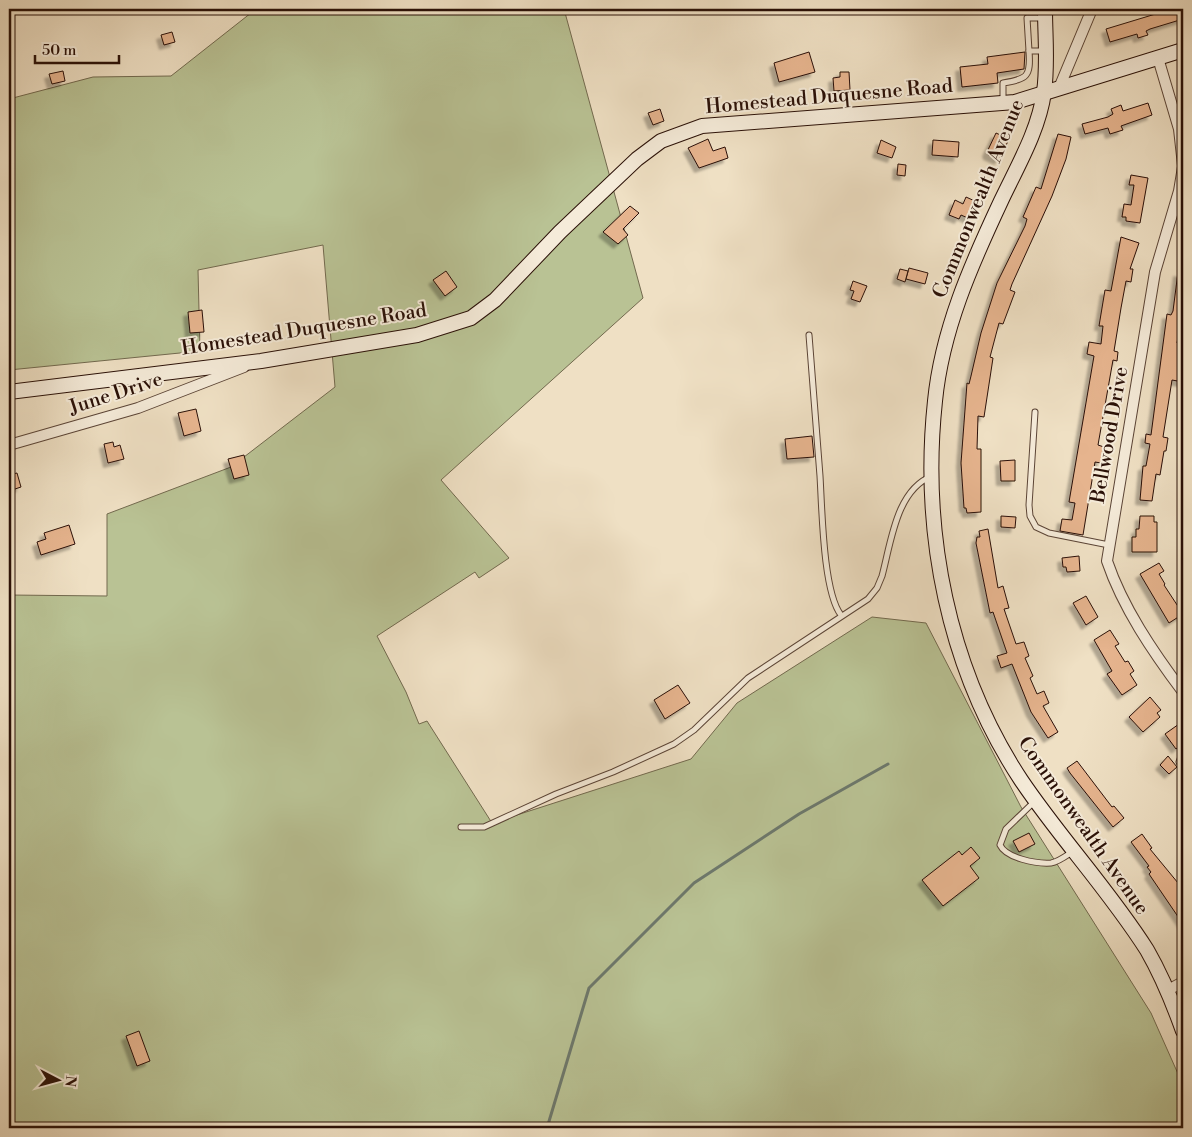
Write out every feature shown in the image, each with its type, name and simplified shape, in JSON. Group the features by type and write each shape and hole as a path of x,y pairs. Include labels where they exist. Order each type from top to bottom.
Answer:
{"street":[{"path":"1059,88 1092,9"},
{"name":"Commonwealth Avenue","path":"1045,13 1044,93 1031,136 972,261 953,316 935,400 932,524 938,560 960,656 978,699 1020,778 1146,950 1168,990 1183,1031"},
{"name":"Homestead Duquesne Road","path":"9,392 261,361 417,335 471,318 495,300 560,232 637,159 661,141 702,126 1003,103 1044,93 1183,50"},
{"name":"Bellwood Drive","path":"1158,58 1179,129 1183,166 1179,191 1155,272 1107,561 1117,592 1168,672 1183,692"},
{"name":"June Drive","path":"9,445 138,408 261,361"},
{"path":"1168,990 1183,982"}],"lane":[{"path":"1003,103 1002,83 1020,80 1027,75 1030,68 1027,18 1045,13"},
{"path":"1029,52 1045,51"},
{"path":"809,334 825,546 833,598 841,616"},
{"path":"1035,412 1029,505 1030,516 1036,527 1049,533 1109,545"},
{"path":"461,827 484,827 674,744 694,730 748,678 868,599 877,588 908,494 919,481 932,476"},
{"path":"1183,751 1179,762 1183,769"},
{"path":"1036,800 1006,829 1000,845 1003,852 1012,857 1051,863 1074,851"}],"green space":[{"path":"256,9 564,9 643,298 441,480 509,558 479,578 475,572 377,636 406,692 419,724 427,721 492,823 691,759 737,703 872,617 926,623 1021,807 1151,1013 1183,1085 1183,1128 9,1128 9,595 107,596 107,514 231,467 335,387 323,245 198,270 200,351 9,370 9,99 93,77 171,76"}],"building":[{"path":"1172,9 1183,9 1183,19 1150,29 1146,31 1148,35 1138,38 1137,34 1110,42 1106,29"},
{"path":"172,32 175,42 164,45 161,35"},
{"path":"809,52 815,72 779,82 774,63"},
{"path":"1025,52 1024,69 997,73 998,83 962,87 960,67 988,64 987,57"},
{"path":"63,71 65,81 52,84 49,74"},
{"path":"840,72 849,72 850,90 834,91 833,78 840,77"},
{"path":"1148,103 1152,115 1121,126 1123,130 1110,134 1108,128 1085,134 1082,124 1108,117 1113,114 1111,109 1121,105 1123,111"},
{"path":"660,109 664,121 653,125 648,113"},
{"path":"996,133 1009,139 999,160 988,155 987,152"},
{"path":"1058,134 1071,137 1066,159 1052,196 1012,284 1010,290 1015,292 1003,324 999,323 990,357 993,358 984,417 978,416 977,449 981,449 981,512 967,513 966,508 964,508 961,463 967,383 969,384 981,333 997,283 1025,226 1027,219 1023,217 1036,187 1041,189"},
{"path":"708,139 713,151 725,147 728,158 699,168 688,148"},
{"path":"881,140 896,147 892,158 877,153"},
{"path":"933,140 959,142 958,157 932,155"},
{"path":"898,164 906,165 905,176 897,175"},
{"path":"1131,175 1148,178 1140,223 1126,221 1126,217 1122,217 1124,204 1131,205 1134,185 1129,185"},
{"path":"966,197 977,202 970,219 961,215 959,219 949,215 955,200 963,204"},
{"path":"630,206 639,213 623,229 628,235 618,244 603,232"},
{"path":"1121,237 1139,243 1130,269 1133,269 1131,282 1126,281 1114,351 1118,352 1117,361 1113,360 1098,445 1104,447 1101,463 1095,462 1083,535 1060,531 1062,519 1072,520 1075,503 1069,502 1094,356 1087,354 1089,342 1101,344 1103,326 1099,326 1105,290 1111,291"},
{"path":"909,268 928,273 925,284 906,279"},
{"path":"900,269 908,271 905,282 897,279"},
{"path":"446,271 457,287 445,296 433,280"},
{"path":"1178,272 1183,273 1183,308 1177,343 1183,344 1183,382 1172,380 1163,437 1168,438 1166,451 1164,451 1160,475 1156,474 1152,501 1140,500 1143,466 1146,466 1150,444 1145,443 1146,434 1151,435 1167,314 1171,315 1173,311"},
{"path":"853,281 867,286 860,302 851,299 854,291 850,290"},
{"path":"202,310 204,332 190,333 188,312"},
{"path":"196,409 201,431 184,436 178,413"},
{"path":"812,436 814,457 787,459 785,439"},
{"path":"113,442 114,447 120,445 124,459 108,463 104,444"},
{"path":"244,455 249,475 234,479 228,459"},
{"path":"1015,460 1015,481 1001,481 1000,461"},
{"path":"17,473 21,487 9,491 9,475"},
{"path":"1001,516 1016,517 1015,528 1001,527"},
{"path":"1140,516 1154,516 1154,522 1157,522 1157,552 1132,552 1132,537 1136,537"},
{"path":"69,525 75,544 41,555 37,542 46,539 44,533"},
{"path":"988,529 998,588 1003,586 1009,608 1004,609 1016,644 1024,642 1029,656 1025,658 1033,676 1030,678 1037,694 1044,691 1049,703 1043,706 1058,732 1048,738 1031,712 1012,664 1001,668 997,656 1007,653 993,612 990,613 976,543 977,537 980,537 979,531"},
{"path":"1079,556 1080,571 1067,572 1066,567 1063,567 1062,558"},
{"path":"1159,563 1164,571 1159,574 1164,585 1183,614 1169,623 1140,574"},
{"path":"1086,596 1098,617 1086,625 1073,603"},
{"path":"1110,630 1119,644 1115,646 1125,662 1128,661 1134,671 1130,674 1137,685 1122,695 1107,674 1112,671 1094,640"},
{"path":"678,685 690,703 665,719 654,700"},
{"path":"1150,697 1161,710 1157,713 1160,717 1143,732 1129,717"},
{"path":"1179,724 1183,729 1183,743 1176,749 1165,734"},
{"path":"1168,756 1177,767 1169,774 1160,765"},
{"path":"1077,761 1112,807 1114,806 1124,818 1113,827 1067,768"},
{"path":"1029,833 1035,844 1019,852 1013,841"},
{"path":"1142,834 1152,848 1150,849 1183,889 1183,924 1149,874 1151,872 1147,867 1149,866 1131,842"},
{"path":"971,847 980,858 970,866 979,878 943,906 922,880 959,851 962,855"},
{"path":"139,1031 150,1061 137,1066 126,1036"}],"waterway":[{"path":"547,1128 589,988 694,883 799,814 888,764"}]}
